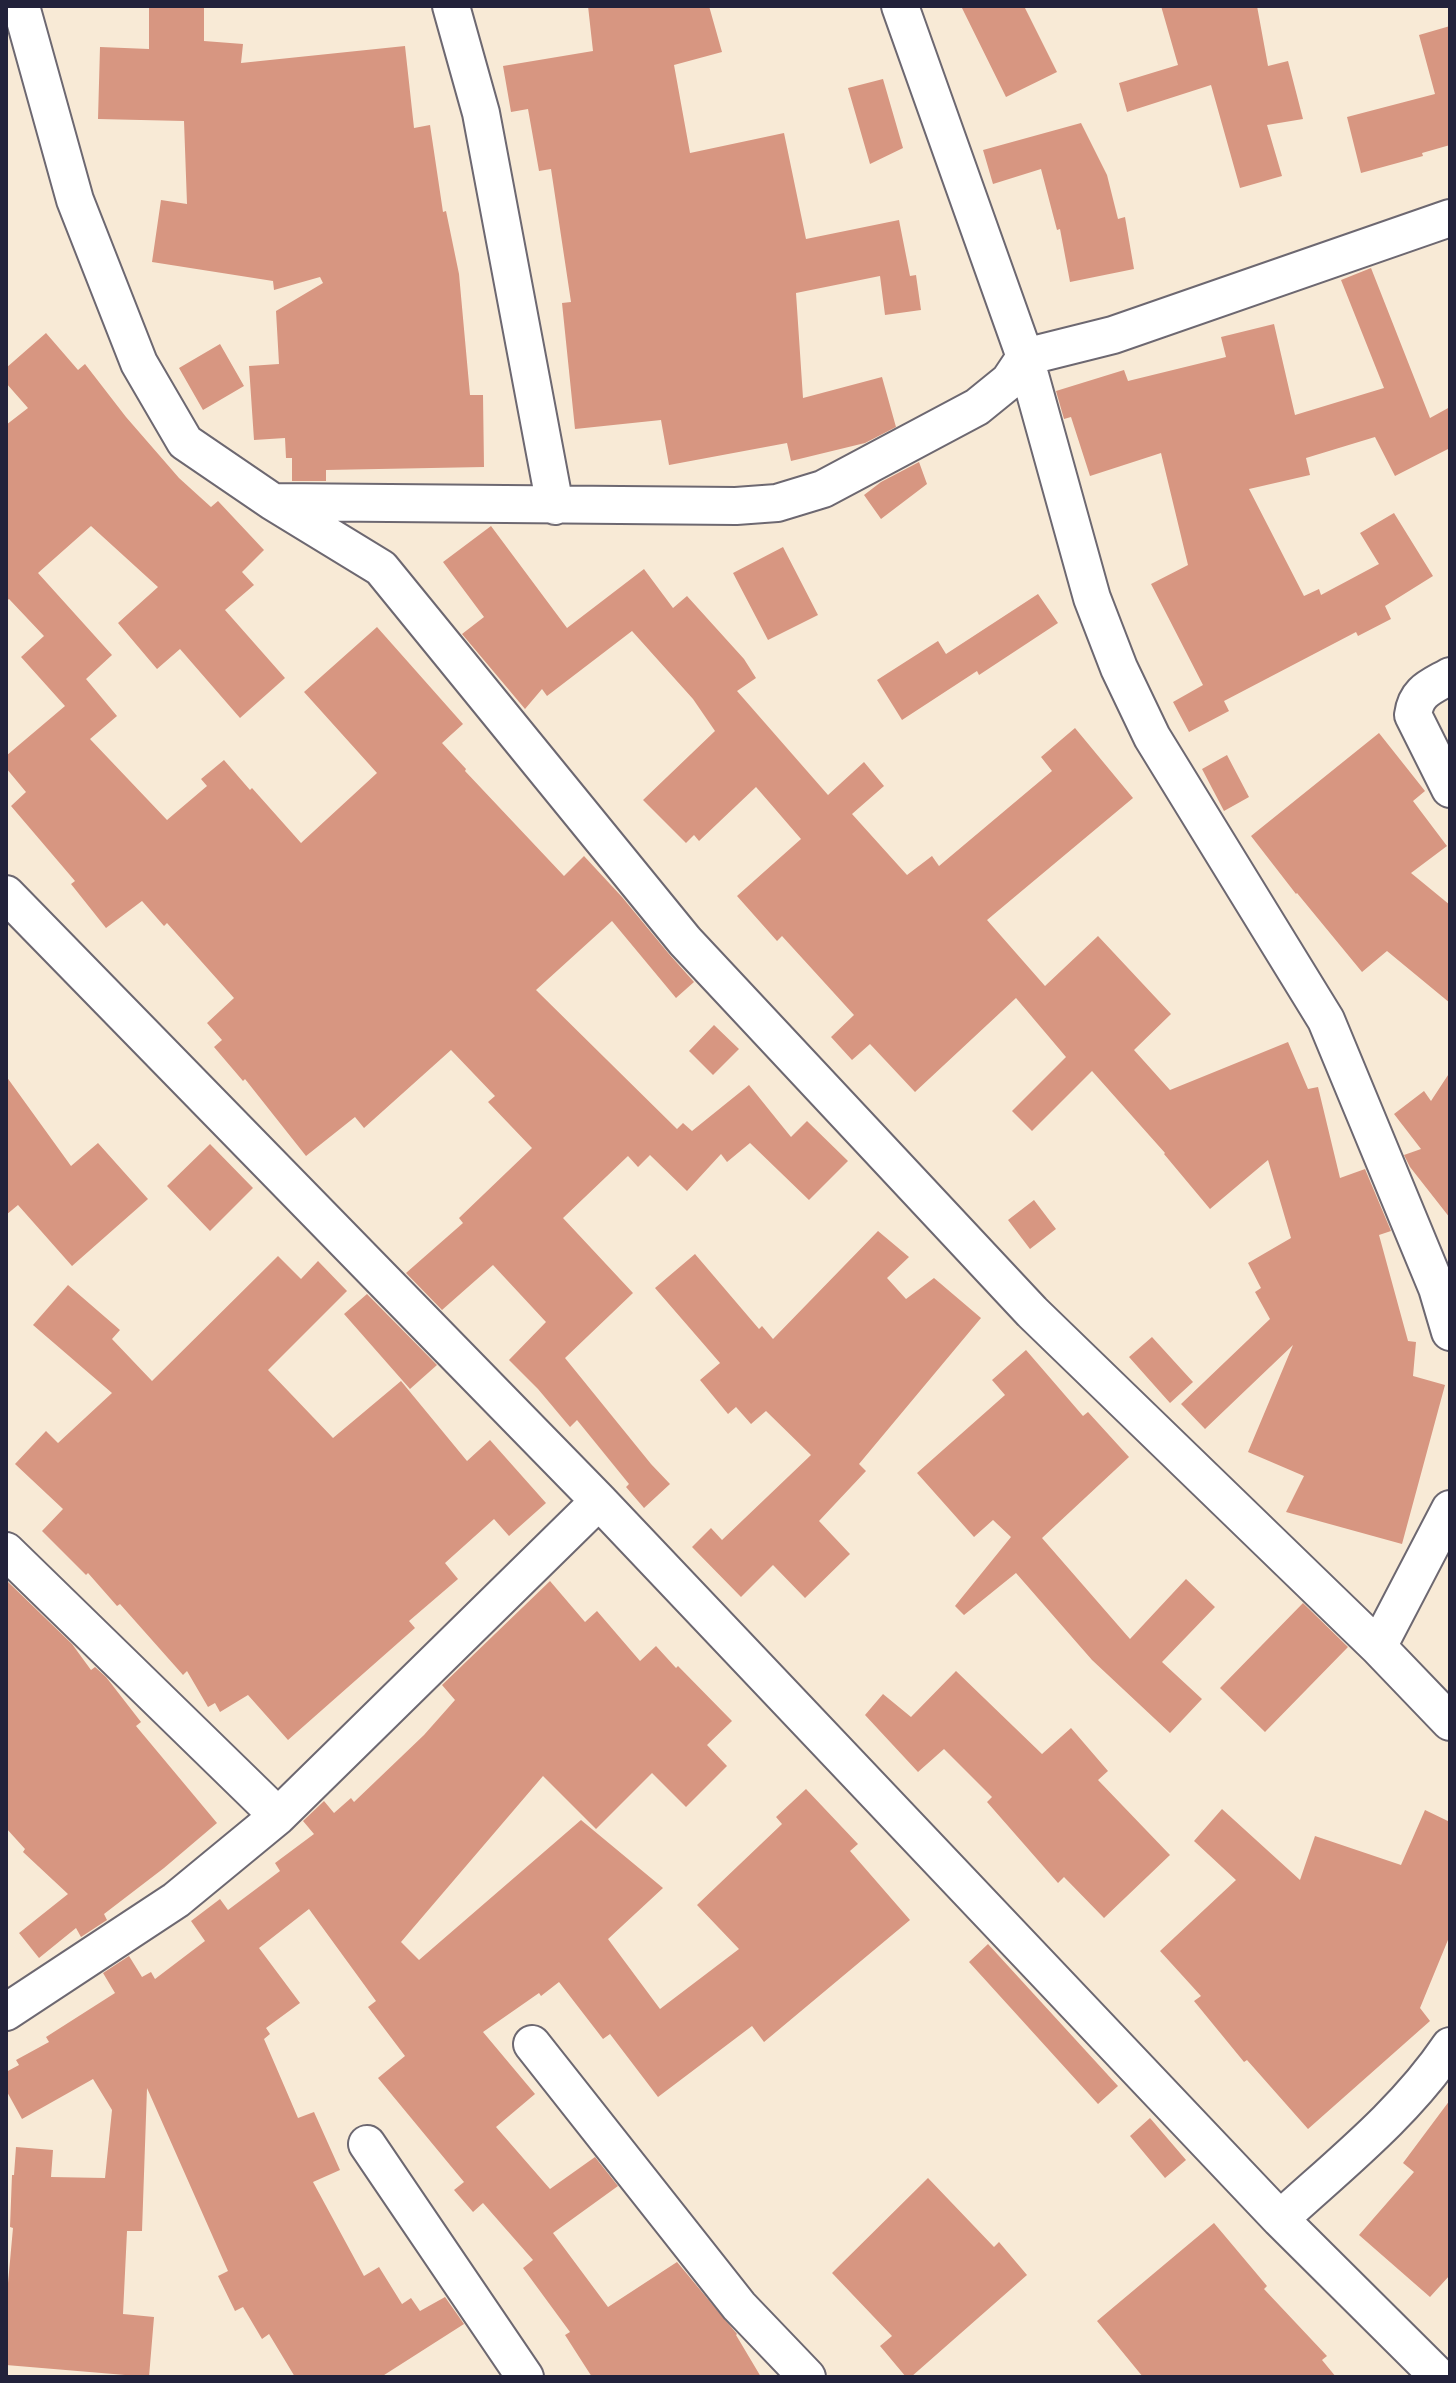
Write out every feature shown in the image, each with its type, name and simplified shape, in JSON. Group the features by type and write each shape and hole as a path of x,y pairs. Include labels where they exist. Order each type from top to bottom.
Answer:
{"street":[{"path":"21,6 75,200 139,363 185,442 273,502 381,568 685,941 1032,1312 1378,1647 1450,1722"},
{"path":"451,6 481,113 555,506"},
{"path":"900,6 1025,357 1092,598 1119,668 1152,737 1326,1020 1437,1288 1450,1332"},
{"path":"273,502 555,506 736,506 777,503 823,489 977,407 1009,381 1025,357 1113,335 1450,218"},
{"path":"1450,676 1422,692 1415,702 1413,715 1450,789"},
{"path":"6,894 599,1501 1280,2219 1439,2377"},
{"path":"6,2012 176,1900 278,1816 599,1501"},
{"path":"1378,1647 1450,1509"},
{"path":"6,1551 278,1816"},
{"path":"532,2044 739,2306 807,2377"},
{"path":"1280,2219 1383,2124 1431,2074 1450,2046"},
{"path":"367,2144 525,2377"}],"building":[{"path":"149,6 204,6 204,41 243,44 241,63 405,46 414,128 430,125 443,212 446,211 459,274 470,395 483,395 484,467 326,470 326,481 292,481 292,458 286,458 285,438 254,440 249,366 279,364 276,311 323,283 320,277 274,290 273,281 152,262 161,200 187,204 184,121 98,119 100,47 149,49"},
{"path":"588,6 709,6 722,52 674,65 690,153 784,133 806,239 899,220 910,276 916,275 921,310 885,315 880,276 796,293 803,398 882,377 896,427 865,443 791,461 787,443 669,465 661,420 575,429 562,303 571,302 551,169 539,171 528,109 511,112 503,66 593,51"},
{"path":"961,6 1024,6 1057,72 1006,97"},
{"path":"1161,6 1257,6 1268,66 1288,61 1303,119 1267,125 1282,176 1240,188 1211,85 1127,112 1119,83 1178,65"},
{"path":"1450,26 1450,145 1361,173 1347,117 1435,94 1419,35"},
{"path":"883,79 903,148 870,164 848,88"},
{"path":"1081,123 1107,175 1118,219 1125,217 1134,269 1070,282 1060,229 1057,230 1041,169 993,184 983,150"},
{"path":"1371,268 1430,418 1450,407 1450,448 1395,476 1375,437 1306,458 1310,475 1249,489 1304,596 1319,589 1321,595 1379,564 1360,533 1394,513 1433,576 1385,606 1391,619 1358,636 1356,632 1224,701 1229,711 1189,732 1173,702 1203,685 1151,584 1188,565 1161,453 1090,476 1071,417 1064,419 1056,391 1124,370 1128,381 1226,357 1221,337 1274,324 1295,415 1384,388 1341,280"},
{"path":"46,333 78,370 85,364 179,478 211,507 218,501 264,550 242,572 254,585 225,610 285,678 240,718 180,649 157,669 118,623 158,587 91,526 38,573 112,655 86,679 117,716 90,739 167,820 207,786 201,779 224,760 301,843 377,773 304,692 377,627 463,724 442,743 465,771 564,876 584,856 694,982 676,998 612,921 536,990 677,1129 683,1123 692,1131 749,1085 791,1137 807,1121 848,1161 809,1200 750,1143 727,1162 721,1154 687,1191 650,1155 638,1167 628,1156 563,1218 633,1293 565,1358 670,1484 644,1508 626,1487 629,1484 577,1420 570,1427 509,1360 546,1322 493,1265 442,1310 406,1273 463,1223 459,1218 532,1148 488,1102 495,1096 451,1050 364,1128 355,1117 306,1156 245,1079 243,1081 214,1047 222,1040 207,1023 234,998 167,923 164,926 142,901 106,928 71,884 75,881 11,806 26,792 6,768 6,756 65,706 21,657 44,636 9,599 6,601 6,425 28,408 6,383 6,368"},
{"path":"220,344 244,386 203,410 179,368"},
{"path":"919,462 927,484 881,519 864,495 881,482"},
{"path":"491,526 567,628 644,569 673,608 687,596 744,659 756,678 737,691 828,795 864,762 884,786 852,814 907,875 932,856 939,866 1052,771 1041,757 1075,728 1133,798 987,920 1045,986 1098,936 1171,1014 1134,1050 1170,1090 1288,1042 1308,1089 1318,1087 1340,1178 1365,1169 1391,1231 1379,1235 1408,1341 1416,1342 1413,1376 1445,1385 1402,1544 1286,1512 1304,1476 1248,1452 1293,1345 1205,1429 1181,1404 1270,1319 1255,1292 1261,1288 1248,1263 1291,1238 1268,1160 1210,1209 1092,1071 1032,1131 1012,1111 1066,1057 1016,998 915,1092 870,1044 852,1060 831,1037 854,1015 782,936 777,941 737,896 801,839 756,787 699,841 694,835 686,843 643,800 715,731 693,699 632,631 547,696 542,689 525,709 462,634 484,617 443,562"},
{"path":"783,547 818,615 768,640 733,573"},
{"path":"1038,594 1058,623 979,675 977,671 902,720 877,680 938,641 946,654"},
{"path":"1379,733 1425,791 1413,801 1447,846 1411,873 1450,905 1450,1003 1387,951 1362,972 1251,836"},
{"path":"1227,755 1249,797 1224,811 1202,769"},
{"path":"714,1025 739,1049 713,1075 689,1051"},
{"path":"1450,1072 1450,1218 1410,1167 1404,1155 1421,1149 1394,1114 1424,1091 1431,1101"},
{"path":"6,1076 71,1166 98,1143 148,1199 72,1266 18,1205 6,1215"},
{"path":"210,1144 253,1188 210,1231 167,1186"},
{"path":"1034,1200 1056,1229 1030,1249 1008,1220"},
{"path":"878,1231 909,1257 887,1278 906,1299 934,1278 981,1318 859,1464 866,1471 819,1521 850,1554 805,1598 773,1565 741,1597 692,1547 711,1528 722,1540 811,1455 766,1411 751,1424 736,1407 728,1414 700,1380 720,1363 655,1288 695,1254 759,1329 762,1326 773,1339"},
{"path":"278,1256 301,1279 318,1261 347,1291 268,1370 333,1438 401,1381 467,1461 490,1440 546,1503 509,1536 494,1519 445,1563 458,1579 409,1621 415,1628 288,1740 248,1695 220,1712 215,1703 208,1707 187,1671 183,1675 120,1604 117,1606 88,1573 86,1575 42,1531 63,1509 15,1464 46,1431 58,1443 112,1393 33,1325 68,1285 120,1330 112,1339 152,1381"},
{"path":"367,1294 437,1365 410,1389 344,1314"},
{"path":"1152,1337 1193,1382 1170,1403 1129,1357"},
{"path":"1026,1350 1083,1416 1088,1412 1129,1457 1042,1538 1130,1639 1186,1579 1215,1607 1162,1662 1202,1699 1170,1733 1092,1660 1016,1573 964,1615 955,1606 1011,1537 993,1520 974,1537 917,1473 1005,1395 992,1380"},
{"path":"6,1580 72,1644 91,1670 95,1667 106,1677 141,1722 136,1726 217,1823 104,1914 107,1920 81,1937 76,1928 39,1958 19,1933 68,1894 23,1852 25,1849 6,1828"},
{"path":"550,1581 585,1622 597,1611 640,1661 656,1646 732,1721 707,1745 727,1766 686,1807 652,1773 596,1829 543,1776 401,1942 419,1960 581,1820 663,1888 608,1939 660,2009 739,1949 697,1905 782,1824 776,1817 806,1789 858,1844 850,1851 910,1920 764,2042 752,2026 658,2097 610,2034 603,2039 559,1982 483,2032 535,2094 496,2127 550,2189 595,2157 618,2186 553,2233 608,2307 677,2262 737,2334 761,2377 592,2377 565,2335 570,2332 523,2268 533,2260 483,2203 473,2212 454,2190 464,2182 378,2078 405,2056 368,2007 376,2001 309,1909 259,1948 300,2003 266,2028 270,2034 264,2039 298,2118 314,2112 340,2170 313,2182 364,2276 379,2267 402,2304 411,2298 420,2311 445,2297 464,2324 381,2377 295,2377 269,2334 262,2339 243,2307 235,2311 218,2276 228,2271 147,2088 142,2231 127,2231 123,2314 154,2317 149,2377 6,2365 6,2305 16,2147 53,2150 51,2177 105,2178 112,2110 93,2079 22,2119 6,2090 6,2072 19,2065 16,2060 49,2042 46,2037 115,1993 103,1973 129,1956 142,1977 151,1972 155,1979 205,1941 191,1921 220,1899 228,1910 280,1871 275,1863 314,1834 303,1821 324,1801 334,1813 351,1798 354,1802 424,1735 455,1700 442,1685"},
{"path":"1303,1603 1348,1647 1265,1732 1220,1688"},
{"path":"956,1671 1042,1754 1071,1728 1108,1771 1098,1780 1170,1855 1104,1918 1064,1877 1058,1883 987,1802 992,1797 944,1749 918,1772 865,1715 883,1694 911,1717"},
{"path":"1222,1809 1300,1880 1315,1836 1401,1865 1425,1810 1450,1822 1450,1935 1420,2008 1430,2021 1308,2129 1247,2060 1244,2062 1194,2001 1201,1996 1160,1951 1236,1880 1194,1841"},
{"path":"988,1944 1118,2086 1098,2104 969,1962"},
{"path":"1450,2100 1450,2275 1430,2297 1359,2235 1414,2172 1403,2163"},
{"path":"1150,2118 1186,2160 1165,2178 1130,2136"},
{"path":"928,2178 994,2247 999,2242 1027,2275 911,2377 906,2377 880,2346 892,2336 832,2273"},
{"path":"1214,2223 1267,2286 1264,2289 1327,2356 1322,2360 1336,2377 1143,2377 1097,2321"}]}
